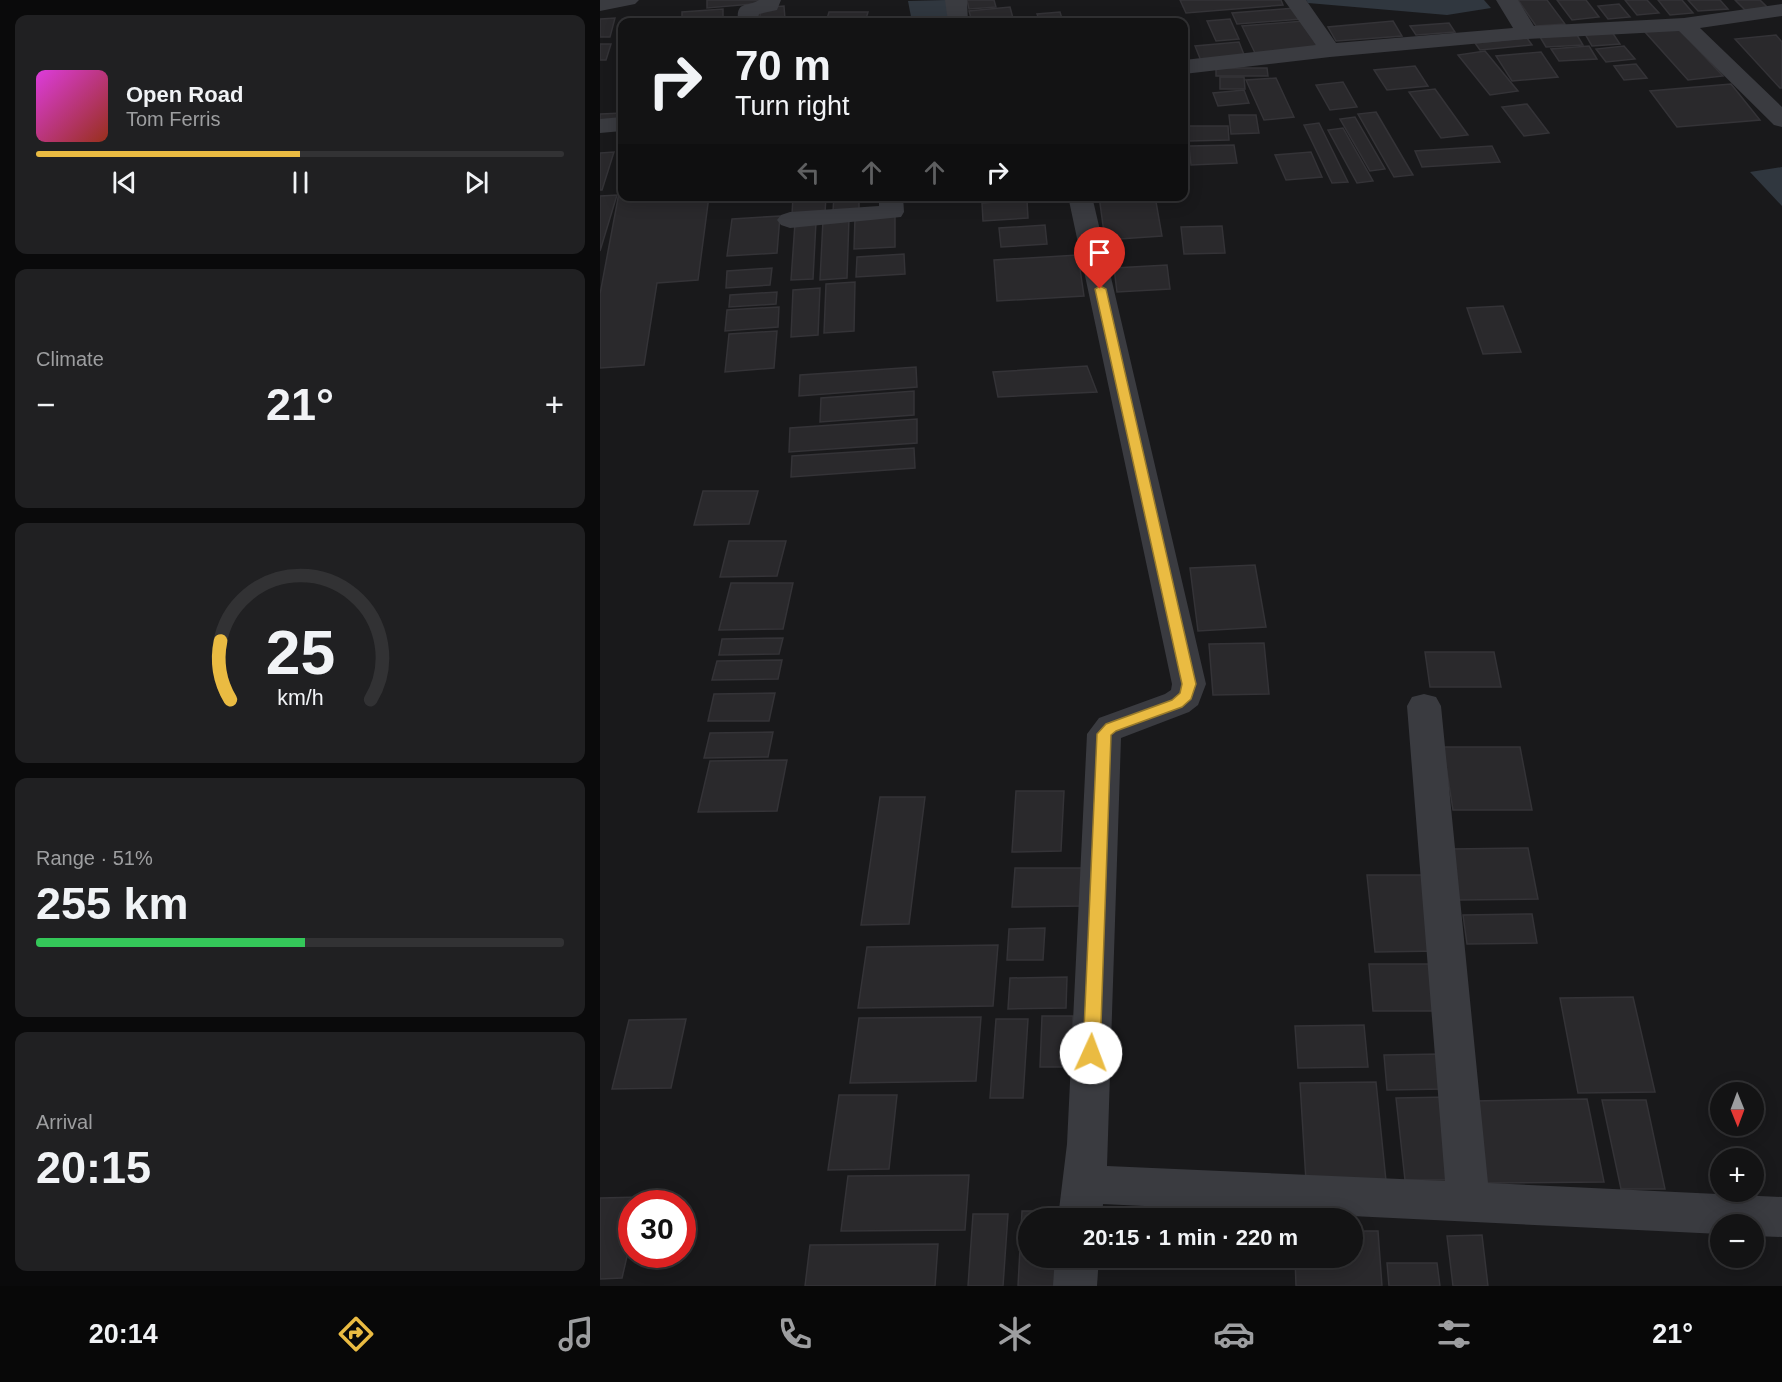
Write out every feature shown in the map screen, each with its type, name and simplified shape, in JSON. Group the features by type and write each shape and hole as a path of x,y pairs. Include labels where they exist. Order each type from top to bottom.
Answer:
{"street":[{"path":"600,5 628,0"},
{"path":"748,18 748,10 770,6 770,0"},
{"path":"956,0 958,18"},
{"path":"1295,0 1330,50"},
{"path":"1507,0 1527,33"},
{"path":"1188,67 1330,50 1527,33 1684,24 1737,8 1782,10"},
{"path":"1684,24 1782,120"},
{"path":"600,126 618,124"},
{"path":"790,220 892,212 891,201"},
{"path":"1081,201 1189,684 1186,696 1177,704 1111,727 1104,734 1088,1144 1082,1201 1468,1202 1782,1217"},
{"path":"1424,706 1468,1202"},
{"path":"1076,1286 1077,1268"}],"shaded area":[{"path":"946,0 950,18 911,18 908,1"},
{"path":"1306,0 1484,0 1491,8 1447,15 1308,3"},
{"path":"1782,167 1782,206 1750,172"}],"building":[{"path":"707,0 765,0 765,3 707,8"},
{"path":"967,0 994,0 996,7 969,9"},
{"path":"1180,0 1281,0 1283,5 1186,13"},
{"path":"1518,0 1547,0 1565,24 1536,26"},
{"path":"1557,0 1586,0 1599,17 1572,20"},
{"path":"1625,0 1647,0 1659,13 1637,15"},
{"path":"1658,0 1682,0 1693,13 1670,15"},
{"path":"1688,0 1720,0 1728,9 1698,11"},
{"path":"1735,0 1760,0 1768,8 1745,10"},
{"path":"1619,4 1630,17 1608,19 1598,6"},
{"path":"784,6 785,18 760,18 760,8"},
{"path":"1010,7 1013,18 971,18 969,11"},
{"path":"1295,8 1301,19 1237,24 1232,13"},
{"path":"723,9 723,18 682,18 682,12"},
{"path":"829,12 868,12 866,18 827,18"},
{"path":"1060,12 1062,18 1038,18 1037,14"},
{"path":"615,18 610,37 600,37 600,19"},
{"path":"1230,19 1239,39 1216,41 1207,21"},
{"path":"1304,21 1318,48 1255,53 1242,26"},
{"path":"1393,21 1402,36 1336,41 1328,27"},
{"path":"1449,23 1455,32 1416,35 1410,26"},
{"path":"1678,28 1723,76 1688,80 1645,32"},
{"path":"1612,32 1620,44 1592,46 1585,34"},
{"path":"1577,35 1583,45 1546,47 1540,37"},
{"path":"1776,35 1782,42 1782,88 1735,39"},
{"path":"1527,38 1532,45 1480,50 1475,43"},
{"path":"1239,42 1245,57 1201,61 1195,46"},
{"path":"600,44 611,44 606,60 600,60"},
{"path":"1589,46 1597,59 1559,61 1551,49"},
{"path":"1624,46 1635,59 1606,62 1596,49"},
{"path":"1485,51 1518,91 1490,95 1458,55"},
{"path":"1541,52 1558,77 1512,81 1496,56"},
{"path":"1636,64 1647,78 1624,80 1614,66"},
{"path":"1415,66 1428,86 1387,90 1374,70"},
{"path":"1216,68 1267,68 1268,76 1216,76"},
{"path":"1220,77 1244,77 1245,89 1220,89"},
{"path":"1276,78 1294,117 1264,120 1246,80"},
{"path":"1343,82 1357,107 1330,110 1316,85"},
{"path":"1731,84 1760,120 1677,127 1650,91"},
{"path":"1435,89 1468,135 1441,138 1409,92"},
{"path":"1244,90 1249,103 1218,106 1213,93"},
{"path":"1527,104 1549,133 1524,136 1502,107"},
{"path":"1376,112 1413,175 1394,177 1358,114"},
{"path":"618,113 618,122 600,123 600,114"},
{"path":"1229,115 1256,115 1259,133 1231,134"},
{"path":"1355,117 1385,169 1370,171 1340,119"},
{"path":"1319,123 1348,182 1332,183 1304,125"},
{"path":"1188,126 1228,126 1229,140 1189,141"},
{"path":"1343,128 1373,181 1357,183 1328,130"},
{"path":"1234,145 1237,163 1191,165 1189,146"},
{"path":"1492,146 1500,162 1422,167 1415,151"},
{"path":"614,152 602,190 600,190 600,153"},
{"path":"1311,152 1322,177 1286,180 1275,155"},
{"path":"617,195 600,251 600,196"},
{"path":"618,198 618,201 708,201 698,280 657,283 644,365 600,368 600,294"},
{"path":"793,201 826,201 825,213 792,215"},
{"path":"834,201 859,201 859,210 833,211"},
{"path":"1027,201 1028,218 983,221 982,203"},
{"path":"1100,201 1156,201 1162,236 1105,240"},
{"path":"780,216 777,253 727,256 732,219"},
{"path":"895,216 895,247 854,249 855,218"},
{"path":"849,218 847,278 820,280 823,220"},
{"path":"816,222 813,279 791,280 795,223"},
{"path":"1045,225 1047,244 1001,247 999,228"},
{"path":"1222,226 1225,253 1184,254 1181,227"},
{"path":"904,254 905,274 856,277 857,257"},
{"path":"1078,255 1084,296 997,301 994,260"},
{"path":"1167,265 1170,289 1117,292 1114,268"},
{"path":"772,268 770,285 726,288 727,271"},
{"path":"855,282 854,331 824,333 826,284"},
{"path":"820,288 818,335 791,337 793,290"},
{"path":"777,292 776,304 729,307 730,295"},
{"path":"1503,306 1521,352 1483,354 1467,308"},
{"path":"779,307 778,327 725,331 727,310"},
{"path":"777,331 774,368 725,372 729,334"},
{"path":"1087,366 1097,392 998,397 993,372"},
{"path":"916,367 917,387 799,396 800,375"},
{"path":"914,391 914,415 820,422 821,398"},
{"path":"917,419 917,443 789,452 790,428"},
{"path":"914,448 915,468 791,477 792,456"},
{"path":"703,491 758,491 749,524 694,525"},
{"path":"729,541 786,541 777,576 720,577"},
{"path":"1255,565 1266,627 1198,631 1190,568"},
{"path":"731,583 793,583 783,629 719,630"},
{"path":"783,638 779,654 719,655 722,639"},
{"path":"1264,643 1269,694 1213,695 1209,644"},
{"path":"1425,652 1494,652 1501,687 1430,687"},
{"path":"782,660 778,679 712,680 717,661"},
{"path":"775,693 769,721 708,721 714,694"},
{"path":"773,732 768,757 704,758 710,733"},
{"path":"1443,747 1520,747 1532,810 1453,810"},
{"path":"787,760 777,811 698,812 710,761"},
{"path":"1016,791 1064,791 1061,851 1012,852"},
{"path":"880,797 925,797 909,924 861,925"},
{"path":"1528,848 1538,899 1458,900 1450,849"},
{"path":"1015,868 1084,868 1083,906 1012,907"},
{"path":"1367,875 1429,875 1440,951 1375,952"},
{"path":"1532,914 1537,943 1467,944 1463,915"},
{"path":"1045,928 1043,960 1007,960 1009,929"},
{"path":"998,945 993,1006 858,1008 867,947"},
{"path":"1369,964 1429,964 1436,1011 1373,1011"},
{"path":"1067,977 1066,1008 1008,1009 1010,978"},
{"path":"1633,997 1655,1092 1578,1093 1560,998"},
{"path":"1042,1016 1073,1016 1071,1067 1040,1067"},
{"path":"981,1017 976,1081 850,1083 859,1018"},
{"path":"686,1019 671,1088 612,1089 629,1020"},
{"path":"996,1019 1028,1019 1023,1098 990,1098"},
{"path":"1364,1025 1368,1067 1298,1068 1295,1026"},
{"path":"1440,1054 1444,1089 1387,1090 1384,1055"},
{"path":"1376,1082 1386,1181 1306,1181 1300,1083"},
{"path":"839,1095 897,1095 889,1169 828,1170"},
{"path":"1448,1097 1459,1180 1405,1180 1396,1098"},
{"path":"1587,1099 1604,1182 1486,1183 1473,1101"},
{"path":"1602,1100 1646,1100 1665,1189 1621,1189"},
{"path":"969,1175 965,1230 841,1231 848,1176"},
{"path":"600,1198 618,1198 618,1268 624,1268 622,1278 600,1279"},
{"path":"1257,1207 1257,1208 1159,1208"},
{"path":"973,1214 1008,1214 1003,1286 968,1286"},
{"path":"1363,1231 1378,1231 1382,1286 1296,1286 1295,1268 1363,1268"},
{"path":"1482,1235 1488,1286 1453,1286 1447,1236"},
{"path":"938,1244 935,1286 805,1286 810,1245"},
{"path":"1387,1263 1437,1263 1440,1286 1389,1286"},
{"path":"1019,1268 1056,1268 1055,1286 1018,1286"}],"route":[{"path":"1091,1053 1104,734 1111,727 1177,704 1186,696 1189,684 1100,289"}]}
